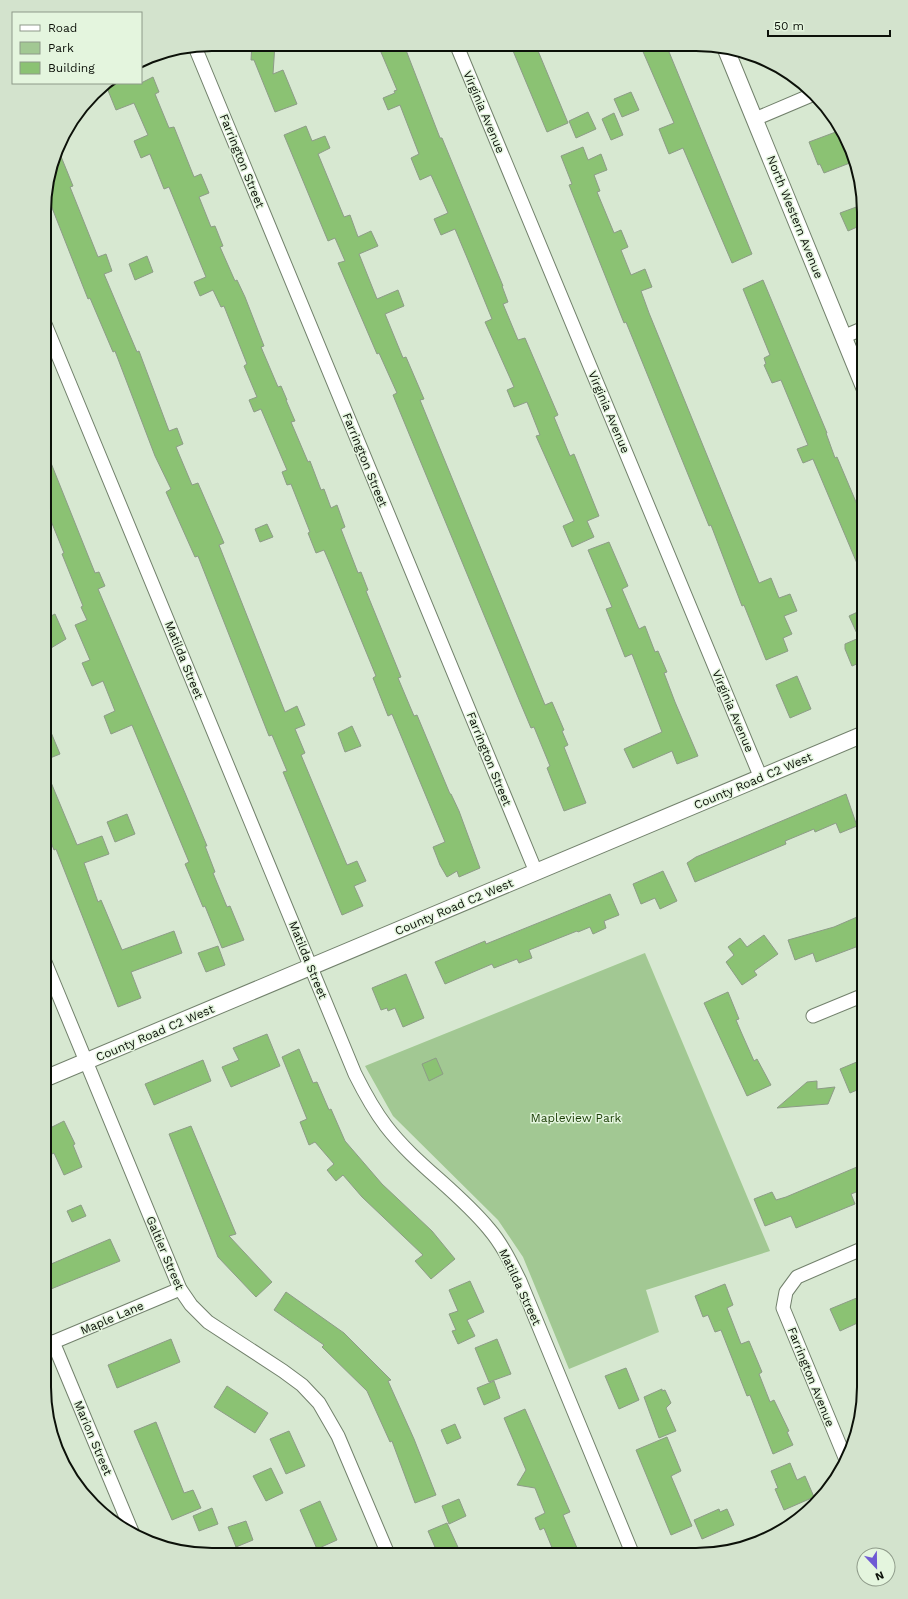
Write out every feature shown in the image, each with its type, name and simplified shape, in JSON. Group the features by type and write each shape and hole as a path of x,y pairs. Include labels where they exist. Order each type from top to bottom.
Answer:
{"street":[{"name":"Virginia Avenue","path":"459,51 761,778"},
{"name":"Farrington Street","path":"196,52 536,872"},
{"name":"North Western Avenue","path":"728,54 857,370"},
{"path":"755,119 808,96"},
{"path":"843,337 857,331"},
{"name":"Matilda Street","path":"51,339 355,1074 369,1102 386,1126 470,1208 489,1229 506,1253 523,1288 630,1548"},
{"name":"County Road C2 West","path":"51,1077 857,737"},
{"name":"Galtier Street","path":"51,979 180,1289 192,1305 208,1322 283,1371 302,1385 319,1403 338,1436 385,1548"},
{"path":"813,1016 857,998"},
{"name":"Farrington Avenue","path":"843,1452 783,1308 786,1292 797,1277 857,1251"},
{"name":"Maple Lane","path":"51,1343 180,1289"},
{"name":"Marion Street","path":"51,1349 129,1524"}],"green space":[{"name":"Mapleview Park","path":"645,953 770,1251 646,1290 659,1332 569,1369 523,1257 498,1220 393,1116 365,1066"}],"building":[{"path":"252,51 275,51 273,74 283,70 297,104 275,112 254,60 251,60"},
{"path":"381,51 406,51 440,138 442,138 503,286 508,302 503,304 518,340 525,338 558,415 554,417 570,456 574,454 599,516 587,521 594,537 572,547 563,526 574,521 536,436 540,435 527,402 514,407 507,390 514,387 485,322 492,319 455,229 441,235 434,219 448,213 431,175 420,180 411,158 419,154 400,105 388,110 383,98 395,93 394,91 397,90"},
{"path":"513,51 538,51 568,123 547,132"},
{"path":"643,51 669,51 752,254 732,263 683,148 669,154 659,129 674,123"},
{"path":"153,77 159,92 155,94 169,128 174,127 194,177 201,174 209,193 199,197 211,227 215,226 223,246 220,247 235,281 237,280 245,297 264,346 261,347 278,387 281,386 295,421 291,422 308,462 310,461 321,490 324,489 331,508 337,505 345,527 341,529 358,573 361,572 368,590 366,591 401,677 398,678 414,716 417,715 450,794 459,811 480,868 459,877 457,871 447,877 440,865 433,847 445,842 392,714 388,716 373,678 376,676 324,550 316,553 308,533 310,532 291,484 287,485 282,472 287,470 261,409 254,412 249,400 257,397 244,366 247,364 224,306 221,307 213,290 200,296 194,282 206,277 169,187 164,189 150,154 141,158 134,141 148,135 134,103 116,110 108,90 114,84 142,84 142,82"},
{"path":"631,92 639,110 622,117 614,99"},
{"path":"588,112 596,129 576,138 569,121"},
{"path":"614,113 623,135 611,140 602,119"},
{"path":"306,126 312,141 325,136 330,148 318,154 344,217 350,215 358,237 371,231 378,246 359,254 377,299 398,290 404,306 385,314 403,358 406,357 424,399 420,400 545,705 552,702 564,730 562,731 568,745 564,747 586,803 564,811 547,768 550,766 534,727 531,728 393,395 397,393 379,353 377,354 338,263 345,261 335,238 328,241 284,135"},
{"path":"835,132 849,163 824,173 820,164 818,165 809,142"},
{"path":"583,147 588,160 601,154 607,170 594,175 600,191 597,192 614,233 621,230 628,247 621,250 631,275 645,269 652,287 641,291 759,583 771,578 779,598 790,594 797,611 784,616 792,634 783,638 788,651 766,660 744,605 742,606 711,525 709,526 626,322 624,323 569,185 572,184 561,156"},
{"path":"61,157 73,186 70,187 98,257 106,254 112,271 104,274 137,352 139,351 169,431 177,428 183,444 176,447 192,485 198,483 224,543 219,545 285,712 297,706 305,725 295,729 305,753 301,755 347,865 357,861 366,881 354,886 363,906 342,915 283,772 287,771 272,735 269,736 198,556 195,557 166,492 171,489 155,456 115,351 113,352 90,298 88,299 51,205 56,170"},
{"path":"857,207 857,227 848,231 840,213"},
{"path":"147,256 153,272 135,280 129,264"},
{"path":"763,280 827,433 835,458 837,457 857,504 857,563 813,459 803,463 797,449 808,445 781,380 772,383 764,365 766,364 764,358 770,355 743,289"},
{"path":"51,463 95,573 99,572 105,586 98,589 207,846 205,846 215,872 213,873 227,907 230,906 244,940 222,948 205,906 203,907 185,864 189,862 132,725 111,734 104,716 115,711 103,681 92,686 82,663 90,660 75,625 87,620 81,607 83,606 62,554 64,553 51,521"},
{"path":"267,524 273,537 260,542 255,529"},
{"path":"609,542 628,586 622,589 639,629 645,626 655,652 658,651 667,672 664,673 675,702 698,756 677,764 672,751 633,768 624,749 662,732 632,654 625,657 606,609 612,607 588,550"},
{"path":"857,612 857,634 849,616"},
{"path":"55,614 66,639 51,648 51,616"},
{"path":"857,639 857,664 852,666 845,649 845,644"},
{"path":"797,676 811,709 790,718 776,685"},
{"path":"352,726 361,746 345,752 338,733"},
{"path":"51,732 60,754 51,758"},
{"path":"51,782 77,845 102,836 109,854 84,863 98,902 101,900 122,950 174,931 182,953 131,972 141,998 118,1007 56,849 54,850 51,842"},
{"path":"846,794 857,826 840,833 836,823 815,832 814,829 785,841 786,844 695,882 687,863 696,857"},
{"path":"127,814 135,834 115,842 107,822"},
{"path":"663,871 677,901 660,909 655,898 641,904 633,884"},
{"path":"610,894 619,915 604,921 606,928 593,934 590,927 578,932 577,931 529,950 532,958 519,963 517,959 494,968 492,964 445,984 435,962 485,941 486,944"},
{"path":"857,917 857,947 816,962 813,953 795,960 788,940 834,927"},
{"path":"764,935 778,954 754,971 757,975 742,985 726,962 734,955 728,947 740,938 747,947"},
{"path":"218,946 225,965 206,972 198,953"},
{"path":"406,974 424,1018 403,1027 395,1008 388,1011 387,1008 381,1010 372,988"},
{"path":"728,992 739,1019 736,1020 754,1061 757,1059 771,1085 747,1096 704,1003"},
{"path":"267,1034 280,1066 231,1087 222,1067 239,1060 233,1048"},
{"path":"299,1049 313,1083 317,1082 345,1141 382,1184 432,1231 455,1259 431,1279 415,1261 423,1255 362,1197 343,1175 336,1181 327,1170 334,1164 315,1142 309,1145 300,1122 307,1119 282,1057"},
{"path":"436,1058 443,1074 429,1081 422,1064"},
{"path":"203,1060 211,1081 154,1105 145,1084"},
{"path":"857,1062 857,1090 850,1093 840,1069"},
{"path":"817,1081 817,1089 835,1087 828,1104 777,1108 807,1082"},
{"path":"64,1121 75,1144 73,1145 82,1167 64,1175 54,1153 51,1154 51,1128"},
{"path":"191,1126 236,1234 229,1236 272,1282 256,1297 218,1257 169,1134"},
{"path":"857,1167 857,1192 851,1194 855,1204 796,1228 791,1216 765,1226 754,1199 772,1192 776,1200"},
{"path":"81,1205 86,1216 72,1222 67,1211"},
{"path":"110,1239 120,1261 51,1289 51,1264"},
{"path":"470,1281 484,1312 467,1320 475,1336 458,1344 452,1331 456,1330 449,1314 458,1311 449,1290"},
{"path":"725,1284 733,1305 727,1308 741,1344 749,1341 762,1372 759,1374 770,1402 774,1400 789,1431 787,1432 793,1445 773,1454 750,1395 747,1396 721,1330 715,1332 708,1315 703,1317 695,1296"},
{"path":"286,1292 344,1333 391,1380 388,1381 414,1439 436,1495 415,1503 392,1441 390,1442 367,1391 322,1347 324,1345 274,1310"},
{"path":"857,1298 857,1323 840,1331 830,1309"},
{"path":"171,1339 180,1362 117,1388 108,1365"},
{"path":"497,1339 511,1374 489,1382 475,1348"},
{"path":"626,1368 639,1400 619,1409 605,1376"},
{"path":"494,1381 500,1398 484,1405 477,1388"},
{"path":"227,1386 268,1413 255,1433 214,1407"},
{"path":"662,1389 662,1391 665,1390 671,1403 666,1408 676,1431 659,1438 644,1397"},
{"path":"525,1409 570,1512 563,1515 577,1548 552,1548 544,1528 540,1530 535,1518 545,1513 535,1488 517,1485 526,1470 504,1418"},
{"path":"156,1422 184,1493 193,1490 201,1508 172,1520 134,1431"},
{"path":"455,1424 461,1438 447,1444 441,1430"},
{"path":"289,1431 305,1466 286,1474 270,1439"},
{"path":"667,1437 681,1471 671,1476 692,1526 671,1535 636,1450"},
{"path":"790,1463 797,1480 805,1476 814,1497 784,1510 775,1489 778,1488 771,1471"},
{"path":"271,1468 283,1493 266,1501 253,1476"},
{"path":"459,1499 466,1516 449,1524 442,1506"},
{"path":"320,1501 337,1540 317,1548 300,1510"},
{"path":"212,1508 218,1524 199,1531 193,1516"},
{"path":"719,1509 720,1512 727,1509 734,1525 702,1539 694,1520"},
{"path":"246,1521 253,1540 236,1547 228,1527"},
{"path":"447,1523 458,1548 435,1548 428,1531"}]}
